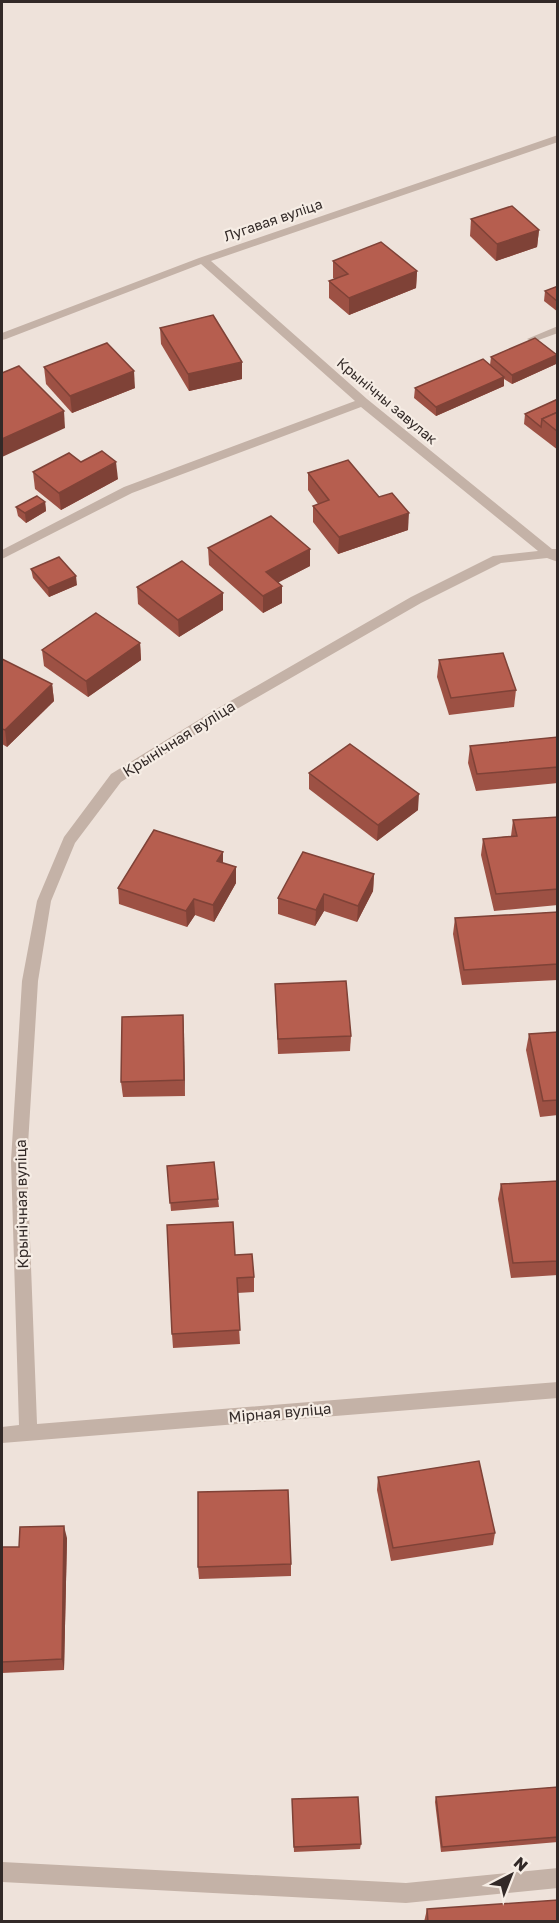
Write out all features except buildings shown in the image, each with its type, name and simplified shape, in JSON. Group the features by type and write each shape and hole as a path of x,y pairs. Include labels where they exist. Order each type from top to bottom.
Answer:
{"street":[{"name":"Лугавая вуліца","path":"2,337 203,260 558,138"},
{"name":"Крынічны завулак","path":"203,260 363,402 556,556"},
{"path":"533,339 558,329"},
{"path":"2,555 128,490 363,402"},
{"name":"Крынічная вуліца","path":"28,1433 19,1161 30,981 45,901 69,841 116,778 218,714 416,600 498,560 556,556"},
{"name":"Мірная вуліца","path":"2,1435 558,1390"},
{"path":"2,1872 406,1893 558,1878"}]}
